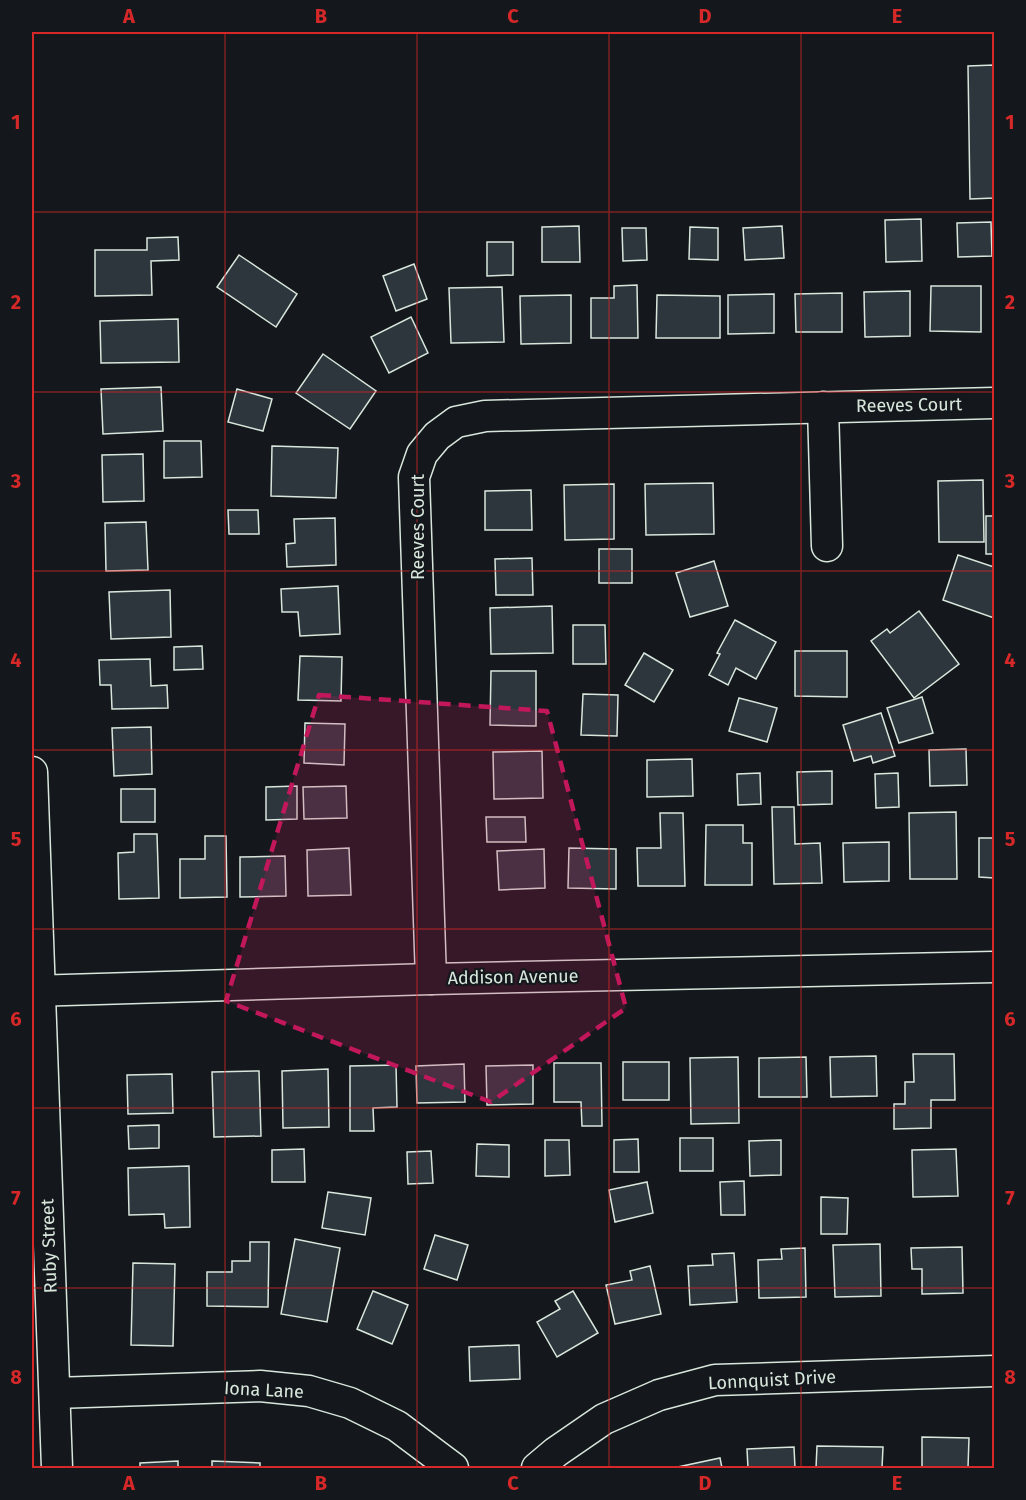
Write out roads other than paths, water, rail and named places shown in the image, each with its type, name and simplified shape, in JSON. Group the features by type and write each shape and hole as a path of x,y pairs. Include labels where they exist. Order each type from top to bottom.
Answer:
{"street":[{"name":"Reeves Court","path":"431,979 414,477 422,454 437,436 456,422 485,416 994,403"},
{"path":"823,407 828,546"},
{"name":"Ruby Street","path":"32,772 36,991 57,1468"},
{"name":"Addison Avenue","path":"36,991 431,979 994,967"},
{"name":"Lonnquist Drive","path":"537,1468 604,1419 658,1395 715,1380 994,1371"},
{"name":"Iona Lane","path":"55,1393 260,1386 309,1391 350,1402 398,1426 453,1468"}]}
